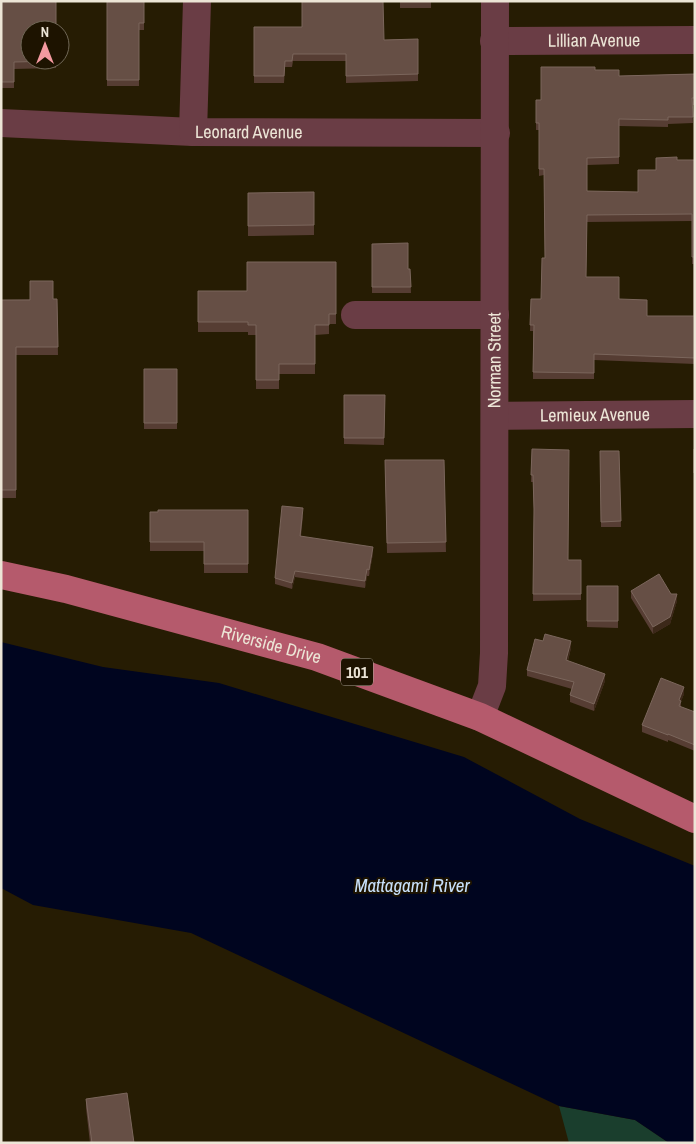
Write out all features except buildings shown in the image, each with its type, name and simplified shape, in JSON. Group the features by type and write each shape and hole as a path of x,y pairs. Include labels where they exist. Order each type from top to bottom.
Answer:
{"main road":[{"name":"Riverside Drive","path":"1,575 66,589 317,657 480,717 695,819"}],"street":[{"path":"193,132 197,1"},
{"name":"Norman Street","path":"480,717 494,676 495,1"},
{"name":"Lillian Avenue","path":"494,41 695,40"},
{"name":"Leonard Avenue","path":"1,124 193,132 496,133"},
{"path":"355,315 495,315"},
{"name":"Lemieux Avenue","path":"495,416 695,414"}],"green space":[{"path":"559,1106 635,1120 669,1143 569,1143"}],"water":[{"name":"Mattagami River","path":"1,642 103,667 219,683 464,757 580,819 695,866 695,1143 669,1143 635,1120 559,1106 191,933 33,905 1,888"}]}
